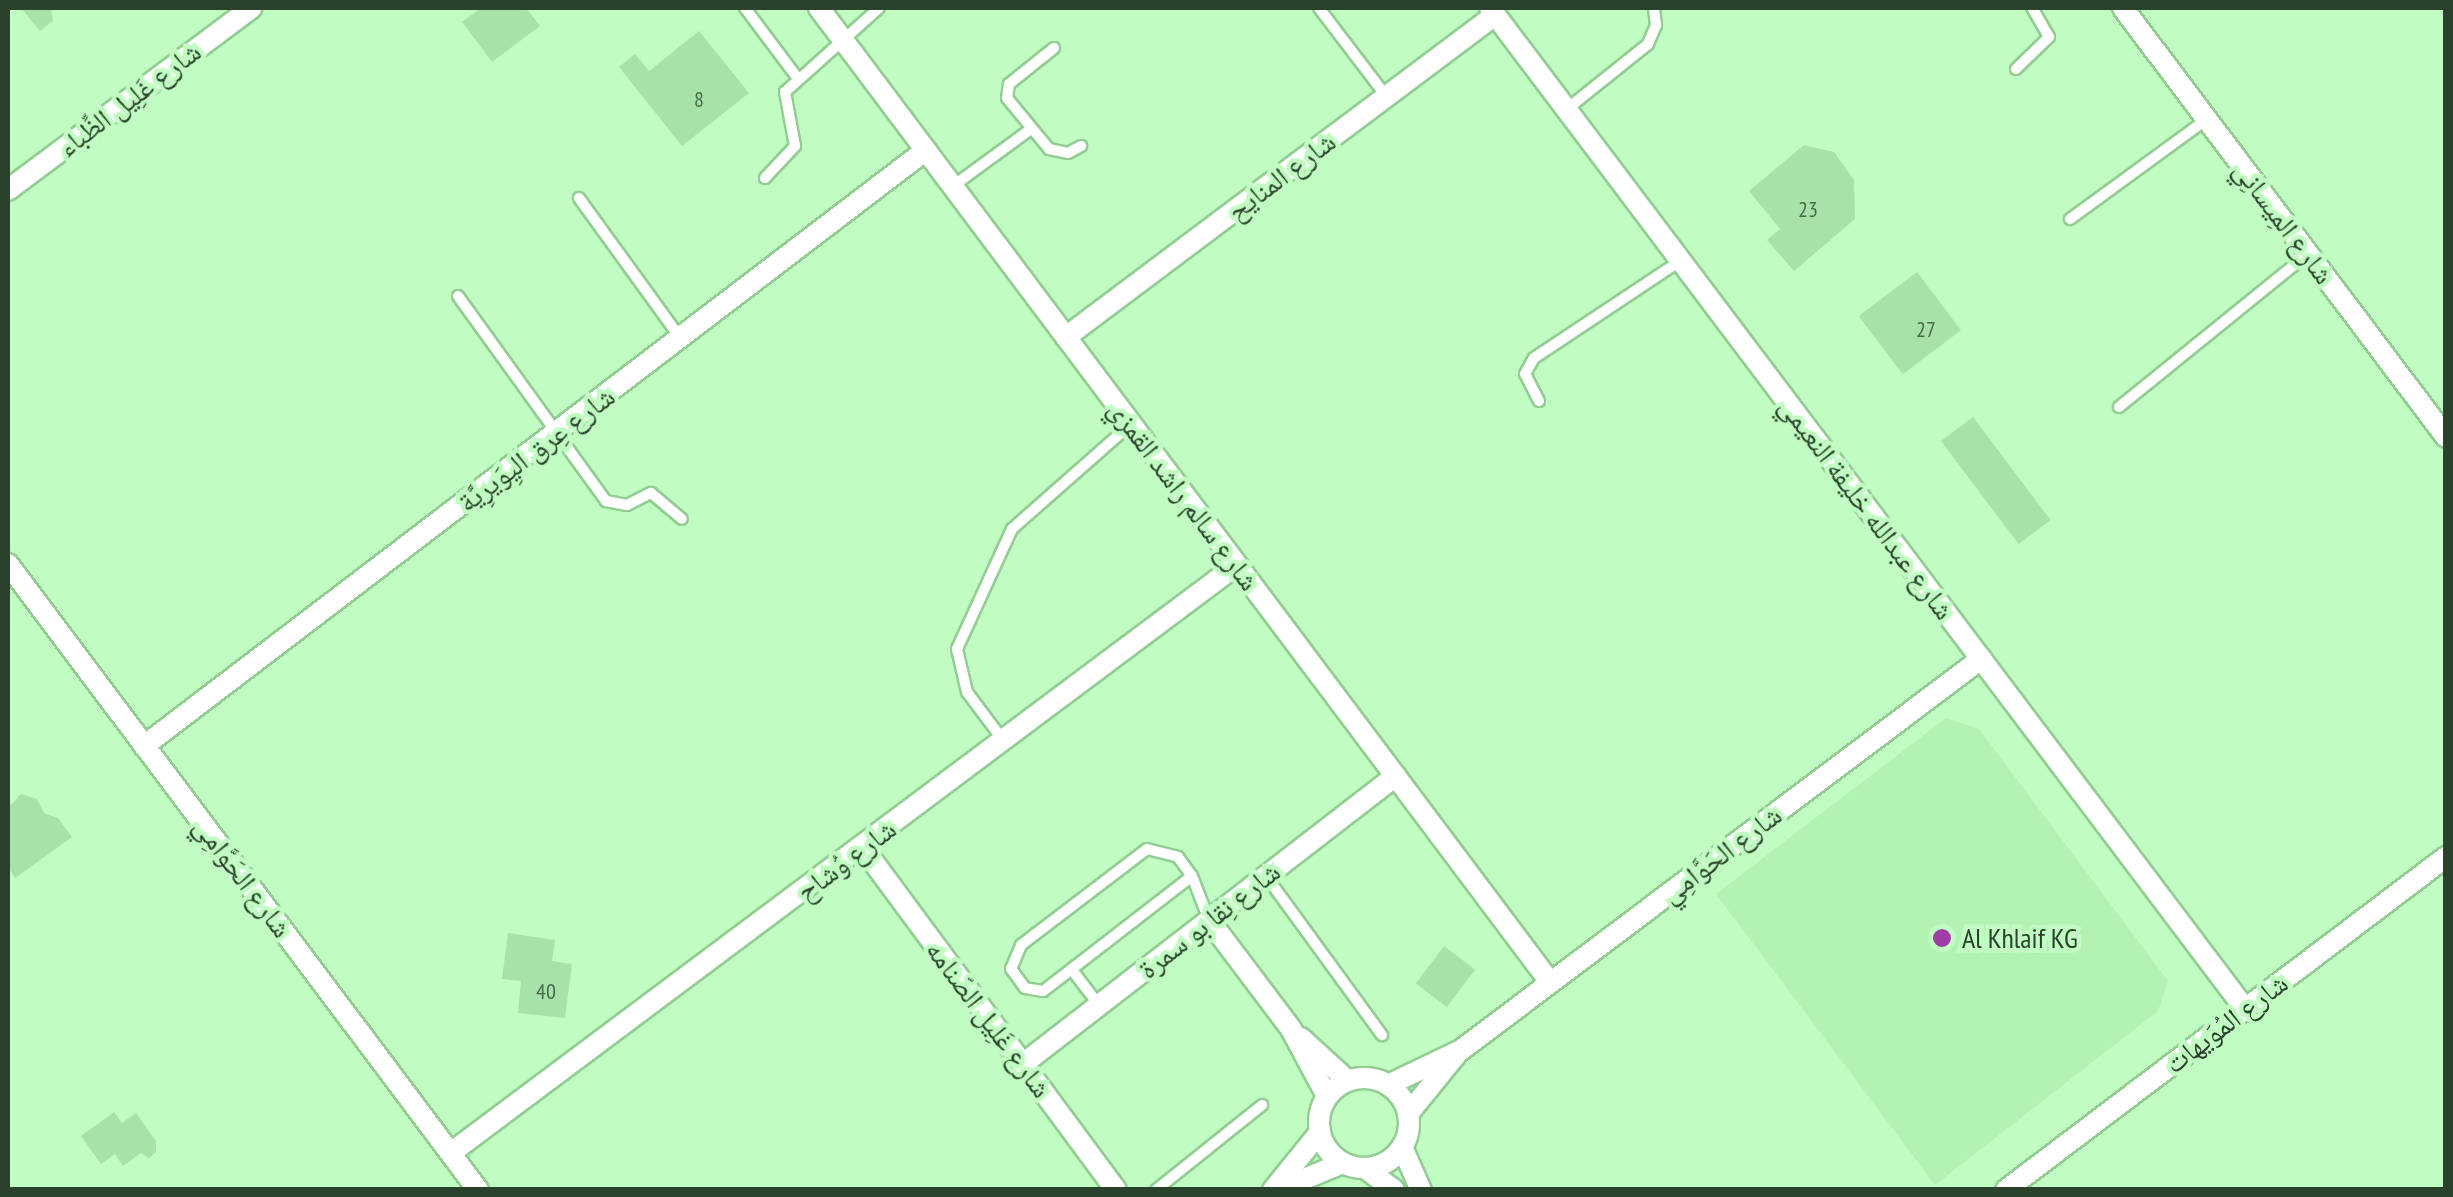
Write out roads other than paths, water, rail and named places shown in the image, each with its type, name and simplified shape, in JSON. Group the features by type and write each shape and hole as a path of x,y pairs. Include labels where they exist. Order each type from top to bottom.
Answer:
{"street":[{"name":"شارع غَلِيل الظِّباء","path":"8,190 252,8"},
{"name":"شارع سالم راشد القمزي","path":"819,8 1550,982"},
{"name":"شارع المِيسانِي","path":"2123,8 2446,436"},
{"name":"شارع المنايح","path":"1066,338 1492,11"},
{"name":"شارع عبدالله خليفة النعيمي","path":"1492,11 2245,1009"},
{"name":"شارع عِرق اليِوَيرِيَّة","path":"144,746 926,150"},
{"name":"شارع الحَوَّامِي","path":"8,564 478,1190"},
{"name":"شارع وُشاح","path":"452,1152 1237,565"},
{"name":"شارع الحَوَّامِي","path":"1388,1085 1461,1050 1981,658"},
{"name":"شارع نِقا بو سمرة","path":"1022,1064 1396,776"},
{"name":"شارع غَلِيل الصّنامه","path":"863,848 1116,1190"},
{"name":"شارع المُوَيهات","path":"2006,1190 2446,857"},
{"path":"1209,920 1291,1028 1327,1096 1320,1132 1276,1190"},
{"path":"1291,1028 1348,1080"},
{"name":"شارع الحَوَّامِي","path":"1408,1114 1461,1050"},
{"path":"1327,1096 1348,1080 1369,1078 1388,1085 1408,1114 1402,1147 1420,1190"},
{"path":"1320,1132 1343,1162 1365,1168 1394,1190"},
{"path":"1365,1168 1402,1147"},
{"path":"1276,1190 1343,1162"}],"lane":[{"path":"745,8 796,76"},
{"path":"765,178 795,146 784,103 796,76 880,8"},
{"path":"1320,8 1386,96"},
{"path":"1567,109 1648,44 1656,26 1654,8"},
{"path":"2016,69 2049,37 2032,8"},
{"path":"1054,48 1007,92 1031,129 1059,154 1081,146"},
{"path":"2070,219 2207,119"},
{"path":"953,186 1031,129"},
{"path":"579,198 681,340"},
{"path":"2119,407 2308,254"},
{"path":"1539,401 1525,374 1534,358 1681,261"},
{"path":"458,296 561,430 606,500 627,505 651,493 682,519"},
{"path":"1004,741 966,692 957,649 1012,529 1131,424"},
{"path":"1192,876 1072,970 1034,992 1011,970 1010,960 1147,849 1171,850 1192,876 1209,920"},
{"path":"1266,876 1382,1035"},
{"path":"1072,970 1099,1005"},
{"path":"1156,1190 1262,1105"}],"place":[{"name":"Al Khlaif KG","path":"1942,938"}]}
